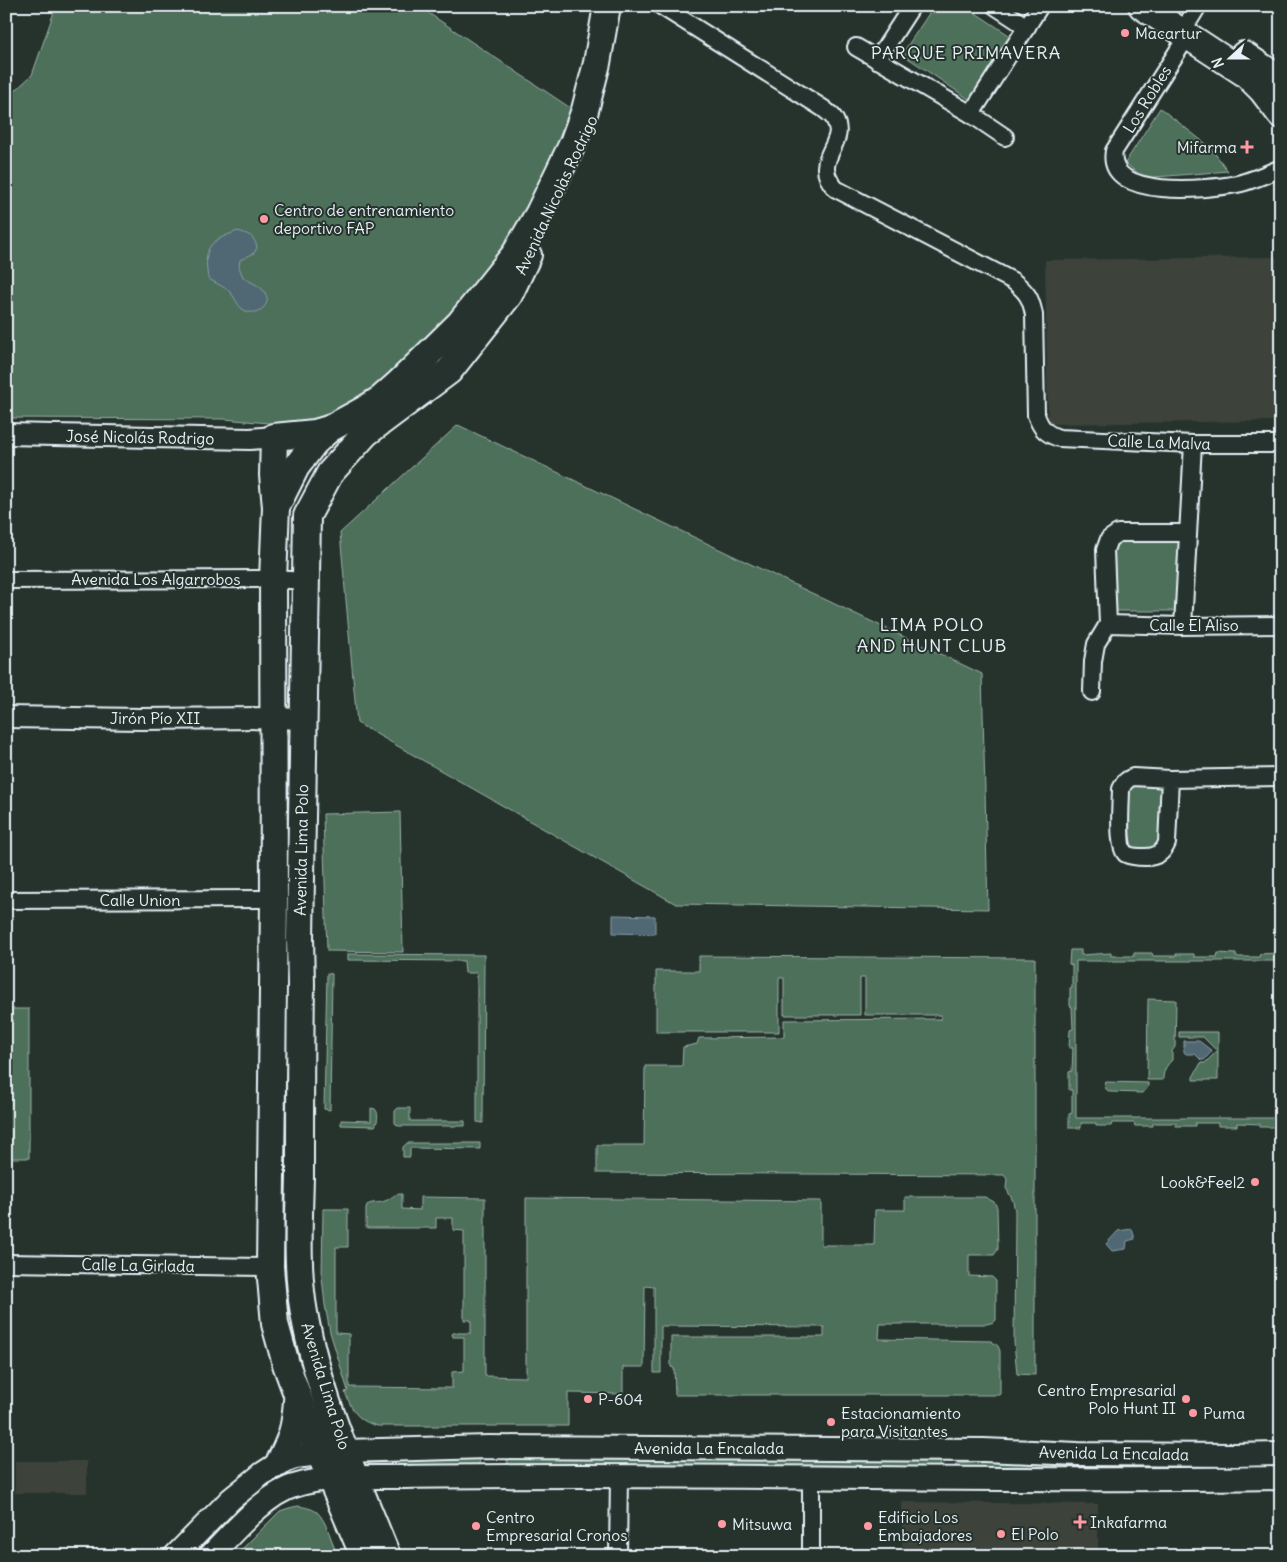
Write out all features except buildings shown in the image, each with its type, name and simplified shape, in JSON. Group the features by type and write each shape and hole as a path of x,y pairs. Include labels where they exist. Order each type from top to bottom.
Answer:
{"main road":[{"name":"Avenida Nicolàs Rodrigo","path":"274,437 315,433 329,429 381,399 459,324 514,254 543,204 572,143 585,110 597,63 607,6"},
{"name":"Avenida Nicolàs Rodrigo","path":"508,295 582,148 609,76 621,22 622,6"},
{"path":"1142,6 1186,17 1281,80"},
{"path":"1186,17 1262,90 1281,115"},
{"name":"Avenida Lima Polo","path":"343,1479 345,1451 312,1350 304,1312 299,1271 300,938 307,516 330,473 366,433 449,371 508,295"},
{"name":"Avenida Lima Polo","path":"276,507 296,467 314,443 329,429"},
{"name":"Avenida Lima Polo","path":"274,437 273,475 276,507 273,579 274,899 270,1267 275,1324 282,1350 319,1454 343,1479"},
{"path":"272,984 301,984"},
{"path":"279,1463 293,1432 298,1395"},
{"path":"488,1447 489,1476"},
{"name":"Avenida La Encalada","path":"175,1556 231,1499 279,1463 295,1457 345,1451 488,1447 984,1450 1078,1454 1281,1454"},
{"name":"Avenida La Encalada","path":"210,1556 261,1506 273,1497 295,1486 343,1479 489,1476 1281,1478"},
{"path":"343,1479 364,1556"},
{"path":"343,1479 386,1556"}],"street":[{"name":"Calle La Malva","path":"661,6 824,109 833,117 838,128 838,137 825,163 830,182 836,189 1013,281 1024,289 1031,300 1034,315 1036,410 1040,427 1050,435 1059,438 1193,444 1281,444"},
{"path":"878,60 912,6"},
{"path":"995,6 1027,27"},
{"path":"972,114 1040,6"},
{"name":"Los Robles","path":"1186,17 1114,152 1113,158 1119,172 1134,182 1148,187 1162,189 1203,188 1238,184 1281,168"},
{"path":"856,47 972,114 1005,137"},
{"name":"José Nicolás Rodrigo","path":"6,434 250,439 274,437"},
{"path":"1184,626 1193,444"},
{"path":"1092,692 1093,661 1096,644 1108,624 1105,550 1109,539 1118,533 1188,533"},
{"name":"Avenida Los Algarrobos","path":"6,580 273,579 306,581"},
{"name":"Calle El Aliso","path":"1108,624 1184,626 1281,625"},
{"name":"Jirón Pío XII","path":"6,717 303,719"},
{"path":"1170,779 1167,844 1164,850 1152,856 1135,857 1127,855 1123,850 1121,841 1121,789 1123,783 1133,777 1170,779 1281,778"},
{"name":"Calle Union","path":"6,900 274,899"},
{"name":"Calle La Girlada","path":"6,1263 270,1267"},
{"path":"618,1556 619,1476"},
{"path":"811,1478 811,1556"}],"shaded area":[{"path":"1281,257 1281,421 1048,424 1045,260"},
{"path":"15,1461 87,1461 87,1493 15,1493"},
{"path":"902,1502 1098,1504 1098,1556 902,1556"}],"green space":[{"name":"Centro de entrenamiento deportivo FAP","path":"56,6 418,6 572,109 551,167 534,202 473,288 409,368 329,419 280,424 224,419 6,418 6,99 32,75"},
{"path":"934,6 965,6 1012,37 970,100 902,54"},
{"path":"1160,108 1210,147 1228,171 1144,178 1125,163"},
{"path":"458,425 982,674 988,909 676,904 357,723 340,533"},
{"path":"1110,539 1184,539 1184,611 1110,611"},
{"path":"1128,783 1170,783 1167,844 1128,855"},
{"path":"400,812 403,952 327,951 323,814"},
{"path":"1070,950 1081,950 1081,955 1111,953 1111,956 1134,956 1134,953 1152,953 1153,956 1194,954 1194,957 1217,957 1218,953 1236,954 1236,957 1259,957 1260,954 1276,953 1276,956 1281,957 1281,961 1076,961 1076,1118 1280,1118 1280,1127 1260,1127 1260,1124 1237,1123 1237,1126 1218,1126 1218,1123 1195,1123 1195,1126 1176,1126 1176,1123 1153,1123 1153,1126 1135,1126 1134,1123 1112,1123 1111,1126 1096,1126 1096,1123 1081,1123 1081,1128 1069,1128 1069,1114 1072,1113 1072,1090 1069,1090 1069,1072 1072,1071 1073,1048 1069,1048 1070,1030 1073,1029 1072,1007 1070,1006 1072,965 1069,964"},
{"path":"348,954 484,955 483,1123 477,1122 477,973 465,973 464,961 348,960"},
{"path":"699,956 1035,958 1035,1375 1017,1374 1014,1342 1015,1211 1013,1201 1006,1188 1007,1179 1004,1175 597,1173 597,1145 644,1145 645,1066 682,1066 683,1047 697,1044 699,1038 784,1037 784,1020 941,1019 941,1015 865,1015 865,978 860,978 860,1015 784,1015 784,978 779,978 779,1032 656,1032 656,971 699,971"},
{"path":"327,973 332,974 330,1110 324,1109"},
{"path":"1148,999 1176,1000 1175,1047 1172,1051 1172,1060 1164,1071 1163,1080 1147,1080"},
{"path":"6,1009 29,1009 29,1158 6,1158"},
{"path":"1179,1032 1218,1032 1218,1080 1193,1080 1201,1063 1205,1063 1217,1051 1203,1037 1179,1037"},
{"path":"1104,1082 1148,1083 1148,1087 1141,1093 1110,1092 1106,1089"},
{"path":"1281,1094 1280,1115 1275,1115 1275,1099"},
{"path":"371,1108 377,1112 375,1126 341,1125 341,1120 371,1121"},
{"path":"398,1108 410,1108 410,1121 465,1121 465,1126 398,1126 395,1123 395,1111"},
{"path":"407,1143 480,1143 480,1149 410,1148 410,1157 403,1157 403,1147"},
{"path":"402,1194 402,1209 420,1210 420,1197 485,1198 485,1376 526,1377 526,1198 821,1201 821,1245 874,1245 875,1210 905,1210 905,1197 985,1197 994,1202 997,1207 998,1249 994,1255 969,1255 969,1276 992,1277 996,1281 996,1320 987,1324 880,1324 879,1339 991,1341 998,1346 1000,1351 1000,1395 675,1395 674,1368 671,1367 671,1337 824,1337 824,1327 661,1326 661,1373 654,1373 654,1287 645,1286 644,1367 623,1367 623,1394 568,1393 568,1426 378,1426 371,1424 356,1414 345,1392 348,1391 330,1332 322,1277 323,1209 348,1209 348,1247 336,1247 336,1333 349,1334 349,1387 452,1388 452,1372 464,1371 464,1337 453,1337 452,1334 471,1333 471,1320 464,1320 464,1231 453,1230 453,1218 436,1218 436,1228 366,1227 367,1205 383,1202 394,1195"},
{"path":"508,1454 940,1460 941,1468 508,1466"},
{"path":"478,1456 480,1461 478,1465 364,1468 363,1466 378,1460"},
{"path":"989,1457 1045,1463 1048,1467 1047,1469 955,1468 956,1464 972,1463"},
{"path":"1281,1461 1281,1472 1072,1470 1070,1465"},
{"path":"298,1506 317,1512 329,1532 337,1556 235,1556 280,1511"}],"water":[{"path":"238,231 250,236 255,241 257,248 254,253 240,260 239,267 243,277 261,288 267,297 267,302 263,308 255,312 243,310 233,295 208,278 206,259 210,246 220,238"},
{"path":"613,915 655,916 655,934 613,933"},
{"path":"1184,1041 1199,1041 1212,1051 1204,1060 1201,1060 1195,1054 1186,1054 1184,1052"},
{"path":"1132,1229 1135,1239 1127,1241 1126,1249 1112,1251 1106,1244 1118,1231"}],"place":[{"name":"Macartur","path":"1125,33"},
{"name":"Mifarma","path":"1247,147"},
{"name":"Centro de entrenamiento deportivo FAP","path":"264,219"},
{"name":"Look&Feel2","path":"1255,1182"},
{"name":"P-604","path":"588,1399"},
{"name":"Centro Empresarial Polo Hunt II","path":"1186,1399"},
{"name":"Puma","path":"1193,1413"},
{"name":"Estacionamiento para Visitantes","path":"831,1422"},
{"name":"Inkafarma","path":"1080,1522"},
{"name":"Mitsuwa","path":"722,1524"},
{"name":"Centro Empresarial Cronos","path":"476,1526"},
{"name":"Edificio Los Embajadores","path":"868,1526"},
{"name":"El Polo","path":"1001,1534"}],"district":[{"name":"PARQUE PRIMAVERA","path":"966,53"},
{"name":"LIMA POLO AND HUNT CLUB","path":"932,635"}]}
